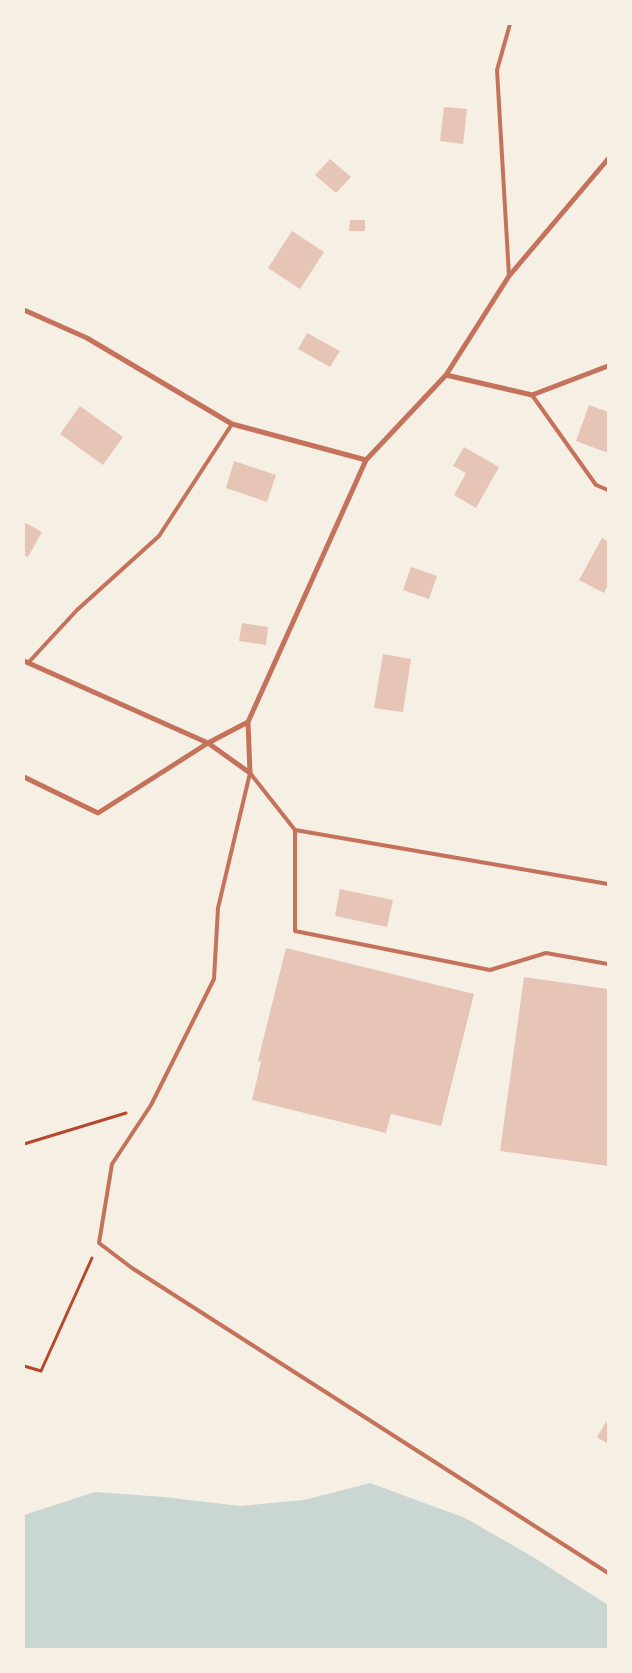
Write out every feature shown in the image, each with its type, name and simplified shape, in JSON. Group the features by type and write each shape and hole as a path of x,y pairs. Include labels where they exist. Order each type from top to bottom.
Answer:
{"street":[{"path":"250,773 248,722 366,460 446,375 509,276 608,159"},
{"path":"24,310 87,338 232,424 366,460"},
{"path":"446,375 532,395 608,366"},
{"path":"26,662 208,743 250,773"},
{"path":"24,778 98,813 208,743 248,722"}],"lane":[{"path":"509,276 497,70 510,24"},
{"path":"532,395 596,485 608,490"},
{"path":"26,662 77,610 159,536 232,424"},
{"path":"250,773 295,830 295,931 490,970 546,953 608,964"},
{"path":"250,773 218,908 214,978 151,1105 112,1164 98,1243 132,1268 608,1573"},
{"path":"295,830 608,884"}],"path":[{"path":"24,1144 151,1105"},
{"path":"24,1366 41,1371 98,1243"}],"shaded area":[{"path":"370,1483 465,1518 533,1557 608,1605 608,1649 24,1649 24,1515 95,1492 164,1497 240,1506 304,1500"}],"building":[{"path":"444,107 467,109 463,144 440,141"},
{"path":"330,159 351,177 336,193 315,175"},
{"path":"350,220 365,220 365,231 349,231"},
{"path":"292,231 324,252 300,289 268,268"},
{"path":"307,333 340,351 330,367 298,349"},
{"path":"589,405 608,412 608,453 576,441"},
{"path":"80,406 123,437 103,465 60,434"},
{"path":"464,447 499,467 476,508 454,495 466,473 453,466"},
{"path":"234,461 276,475 267,502 226,488"},
{"path":"24,522 42,532 28,557 24,555"},
{"path":"602,538 608,541 608,585 604,593 579,580"},
{"path":"411,567 437,576 429,599 403,590"},
{"path":"242,623 268,627 266,645 239,641"},
{"path":"383,654 411,659 403,712 374,708"},
{"path":"340,889 393,900 387,927 335,916"},
{"path":"286,948 474,994 441,1126 391,1114 386,1133 252,1100 261,1062 258,1061"},
{"path":"524,977 608,989 608,1166 500,1151"},
{"path":"608,1419 608,1444 597,1437"}]}
